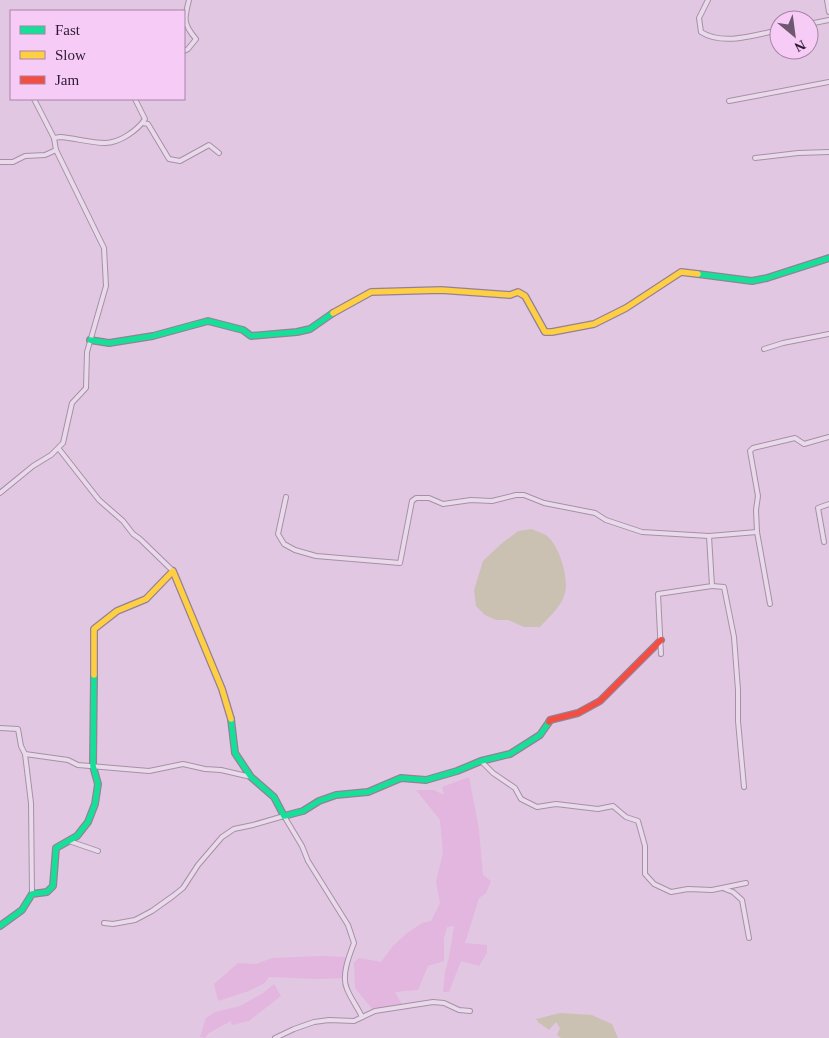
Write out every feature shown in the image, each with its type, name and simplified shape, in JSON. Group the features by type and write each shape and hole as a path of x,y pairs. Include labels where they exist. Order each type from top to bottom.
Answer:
{"street":[{"path":"185,51 196,39 186,28 185,16 189,0"},
{"path":"708,0 698,18 701,32 709,37 734,39 769,32"},
{"path":"827,0 829,12"},
{"path":"729,101 829,82"},
{"path":"0,493 33,466 58,449 63,443 72,403 86,388 87,352 106,286 104,248 56,150 54,138 35,100"},
{"path":"54,138 75,138 105,143 130,134 145,119 136,100"},
{"path":"143,123 148,124 170,159 180,161 210,145 219,153"},
{"path":"0,162 13,162 25,156 45,155 56,150"},
{"path":"755,158 798,153 829,152"},
{"path":"90,340 109,344 152,336 208,321 243,330 251,336 297,332 310,329 337,310 371,292 424,291 510,295 521,292 545,332 552,332 594,324 611,316 681,272 752,281 829,258"},
{"path":"764,349 791,341 829,334"},
{"path":"770,604 757,532 756,510 758,496 751,450 794,438 804,444 829,437"},
{"path":"58,449 99,500 173,571 222,689 231,717 235,753 251,777 274,797 302,846 308,861 348,926 354,943 346,964 346,988 362,1018"},
{"path":"286,497 278,534 284,544 295,550 316,556 400,562 412,501 416,498 428,498 443,504 471,500 492,501 524,495 544,503 595,513 606,520 642,532 709,536 757,532"},
{"path":"824,542 818,508 829,504"},
{"path":"709,536 712,586"},
{"path":"32,894 48,892 53,886 56,848 77,836 88,822 95,804 98,784 93,766 94,629 117,610 146,599 173,571"},
{"path":"661,654 658,594 724,586 734,637 738,721 744,787"},
{"path":"104,923 113,924 135,920 173,896 183,888 198,865 222,837 234,829 253,826 302,811 319,801 336,795 368,792 401,778 426,780 457,771 481,760 510,754 540,736 550,720 578,713 600,701 661,640"},
{"path":"0,728 18,730 21,746 25,754 31,803 32,894 22,910 0,926"},
{"path":"25,754 68,760 78,764 149,771 183,764 251,777"},
{"path":"481,760 493,773 515,788 521,799 537,807 556,804 598,809 613,806 626,817 638,821 645,846 645,874 654,884 671,892 722,888 746,883"},
{"path":"69,840 98,851"},
{"path":"722,888 733,892 742,900 749,938"},
{"path":"275,1038 314,1022 329,1020 354,1021 375,1011 433,1002 444,1003 459,1010 470,1011"}],"shaded area":[{"path":"532,529 551,539 562,562 566,587 561,602 540,627 524,627 508,620 496,620 485,615 476,606 474,590 483,561 518,531"},
{"path":"469,777 479,829 483,875 491,881 486,893 479,898 465,943 487,945 487,953 479,966 461,961 449,992 443,992 454,926 447,927 444,938 444,961 428,966 418,990 395,992 403,1006 375,1012 355,988 354,962 359,958 381,962 393,946 407,933 422,923 431,921 440,903 436,881 443,853 440,820 416,790 434,790 444,795 442,787"},
{"path":"345,957 345,978 269,977 265,983 249,991 218,1001 214,984 238,963 256,964 272,958"},
{"path":"274,984 281,996 249,1021 232,1025 231,1021 209,1033 205,1038 200,1037 206,1018 215,1012 240,1006 263,993"},
{"path":"560,1013 592,1015 612,1024 618,1038 561,1038 557,1035 560,1028 556,1022 549,1030 536,1019"}],"traffic: fast":[{"path":"698,274 752,281 829,258"},
{"path":"90,340 109,343 153,336 208,321 243,330 251,336 297,332 310,329 333,313"},
{"path":"0,926 22,910 32,894 47,892 53,886 56,848 77,836 88,822 95,804 98,784 93,766 94,675"},
{"path":"231,719 235,753 251,777 274,797 284,816 303,811 319,801 336,795 368,792 401,778 426,780 457,771 481,761 510,754 540,735 549,722"}],"traffic: slow":[{"path":"333,313 371,292 441,290 510,295 518,292 525,296 545,332 552,332 594,324 626,308 681,272 698,274"},
{"path":"94,675 94,629 117,611 146,599 173,571 222,689 231,719"}],"traffic: jam":[{"path":"549,722 550,720 578,713 600,701 661,640"}]}
